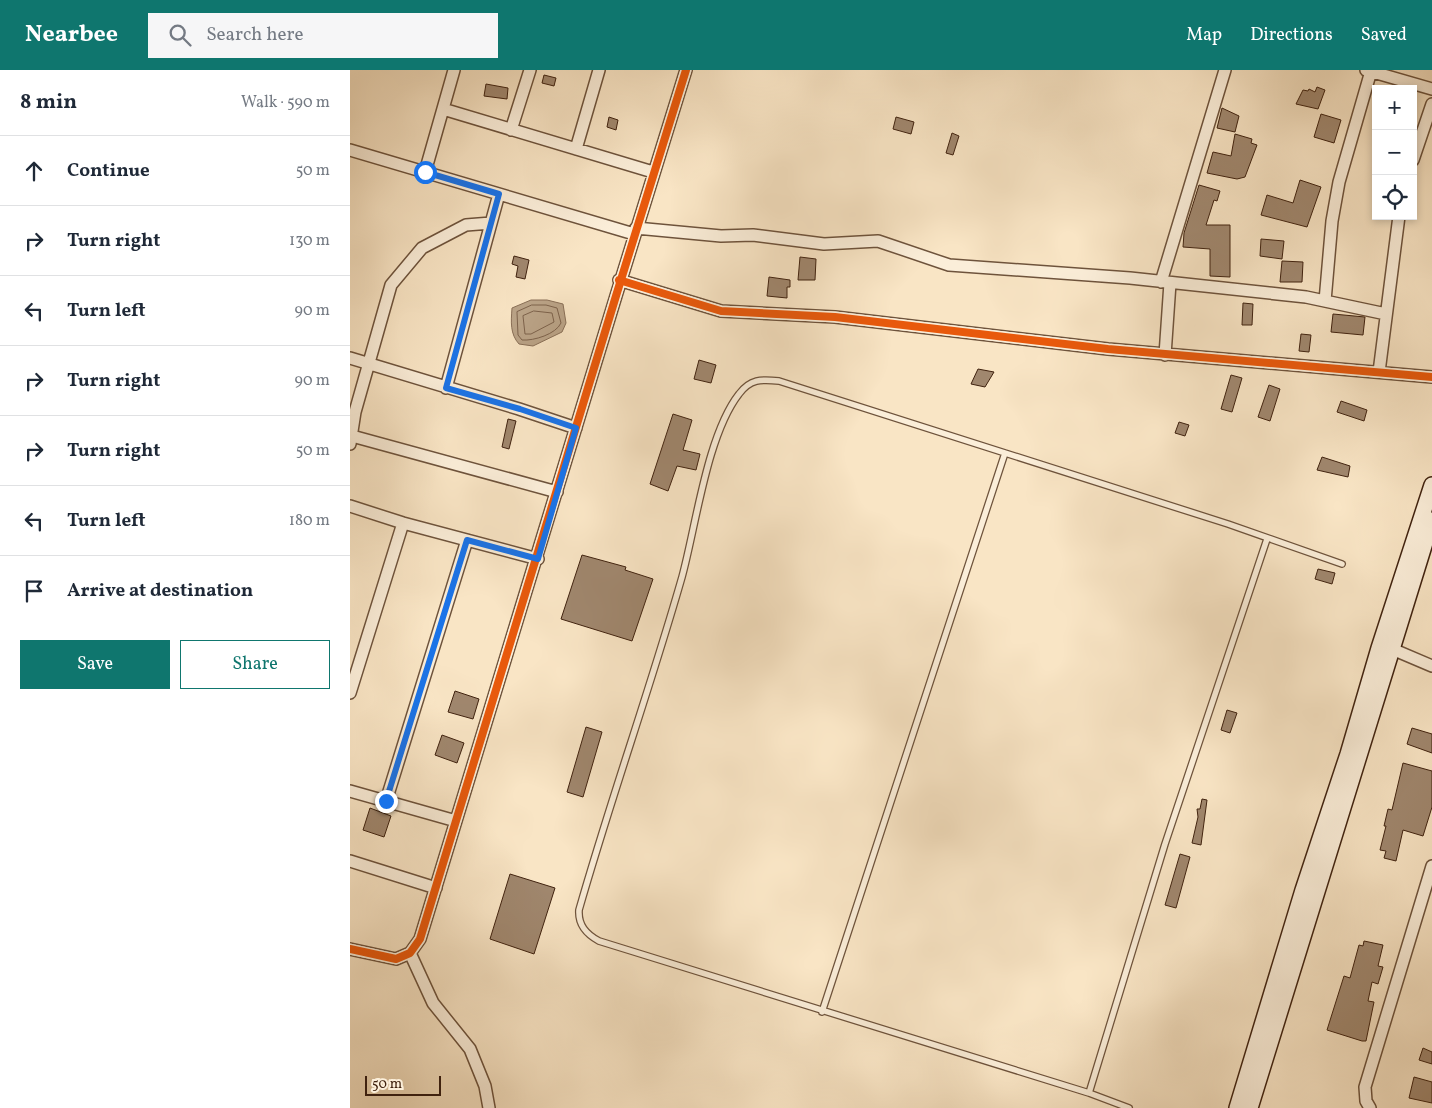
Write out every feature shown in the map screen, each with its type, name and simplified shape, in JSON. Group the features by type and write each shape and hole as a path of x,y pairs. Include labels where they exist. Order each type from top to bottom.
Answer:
{"street":[{"path":"425,172 454,70"},
{"path":"511,130 530,70"},
{"path":"576,149 598,70"},
{"path":"350,949 396,959 410,953 420,939 538,559 620,280 686,70"},
{"path":"1165,355 1166,282 1225,70"},
{"path":"1325,301 1332,221 1339,182 1369,71 1432,88"},
{"path":"1417,148 1432,104"},
{"path":"443,109 654,172"},
{"path":"350,150 499,194 635,231 722,236 753,235 824,244 861,240 878,241 949,265 1166,282 1325,301 1386,314"},
{"path":"446,388 499,194"},
{"path":"1379,372 1398,220"},
{"path":"491,223 466,225 422,248 391,285 355,412 351,440 558,492"},
{"path":"620,280 721,311 835,317 1165,355 1432,377"},
{"path":"350,358 520,409 576,428"},
{"path":"1237,1108 1303,890 1348,754 1379,648 1432,485"},
{"path":"350,506 403,523 538,559"},
{"path":"1250,1108 1432,520"},
{"path":"350,693 403,523"},
{"path":"386,801 467,540"},
{"path":"1392,649 1432,666"},
{"path":"350,791 456,821"},
{"path":"350,861 436,888"},
{"path":"1370,1108 1366,1101 1365,1087 1430,873"},
{"path":"410,953 433,1003 470,1049 485,1086 489,1108"}],"lane":[{"path":"1129,1108 1089,1093 599,942 588,934 579,918 591,870 682,576 708,469 722,426 738,395 752,381 761,379 779,381 1228,524 1342,564"},
{"path":"822,1012 1005,453"},
{"path":"1089,1093 1165,844 1267,539"}],"water":[{"path":"531,300 547,300 563,304 566,323 562,332 533,346 519,344 514,336 511,323 512,308"}],"building":[{"path":"544,75 556,78 554,86 542,83"},
{"path":"486,84 508,88 507,99 484,96"},
{"path":"1317,87 1325,90 1318,109 1296,104 1303,90 1308,91 1309,89 1315,92"},
{"path":"1222,108 1239,116 1235,132 1217,128"},
{"path":"1321,114 1341,120 1334,143 1314,137"},
{"path":"609,117 618,120 616,130 607,127"},
{"path":"896,117 914,122 911,134 893,129"},
{"path":"952,133 959,136 953,155 946,153"},
{"path":"1235,134 1252,139 1251,143 1257,145 1245,177 1237,179 1207,173 1213,152 1231,156"},
{"path":"1300,180 1321,187 1307,227 1261,215 1267,195 1293,203"},
{"path":"1199,185 1220,191 1217,201 1214,200 1206,225 1230,225 1230,277 1210,276 1210,249 1183,247 1184,233"},
{"path":"1261,239 1284,241 1282,259 1260,256"},
{"path":"514,256 529,260 525,279 516,277 518,266 512,264"},
{"path":"800,257 816,259 815,280 798,280"},
{"path":"1282,261 1303,262 1302,282 1280,282"},
{"path":"769,277 790,280 790,287 787,287 787,298 767,296"},
{"path":"1243,303 1253,304 1252,325 1242,325"},
{"path":"1333,314 1365,317 1363,335 1331,332"},
{"path":"1301,334 1311,335 1309,352 1299,351"},
{"path":"699,360 716,365 711,383 694,379"},
{"path":"978,369 994,372 985,387 971,384"},
{"path":"1231,375 1242,378 1232,412 1221,409"},
{"path":"1269,385 1280,389 1270,421 1258,417"},
{"path":"1341,401 1367,410 1364,421 1337,412"},
{"path":"673,414 692,420 683,450 700,454 696,470 677,466 668,491 650,484"},
{"path":"508,419 516,421 509,449 502,447"},
{"path":"1179,422 1189,425 1185,436 1175,433"},
{"path":"1322,457 1350,466 1348,477 1317,470"},
{"path":"582,555 626,567 625,570 653,579 632,641 561,619"},
{"path":"1318,569 1335,573 1332,584 1315,579"},
{"path":"455,691 479,699 473,719 448,712"},
{"path":"1227,710 1237,713 1230,733 1221,730"},
{"path":"586,727 602,732 583,797 567,792"},
{"path":"1412,728 1432,734 1432,753 1407,744"},
{"path":"442,735 464,743 457,763 435,755"},
{"path":"1403,763 1432,771 1432,807 1423,836 1403,830 1396,861 1384,858 1386,851 1380,850 1388,809 1392,810"},
{"path":"1202,799 1207,800 1201,845 1192,843 1198,817 1197,809 1200,809"},
{"path":"370,808 391,816 384,837 363,830"},
{"path":"1180,854 1190,857 1176,908 1165,905"},
{"path":"510,874 555,888 534,954 490,939"},
{"path":"1364,941 1383,945 1378,966 1383,967 1378,984 1372,982 1368,1001 1374,1002 1366,1041 1362,1041 1327,1030 1344,976 1350,978 1359,945 1363,946"},
{"path":"1423,1048 1432,1052 1432,1064 1419,1060"},
{"path":"1414,1077 1432,1082 1432,1103 1409,1098"}],"cycle path":[{"path":"350,949 396,959 410,953 420,939 686,70"},
{"path":"619,280 721,311 835,317 1108,349 1432,377"}],"route":[{"path":"386,801 467,540 538,559 576,428 520,409 446,388 499,194 425,172"}]}
